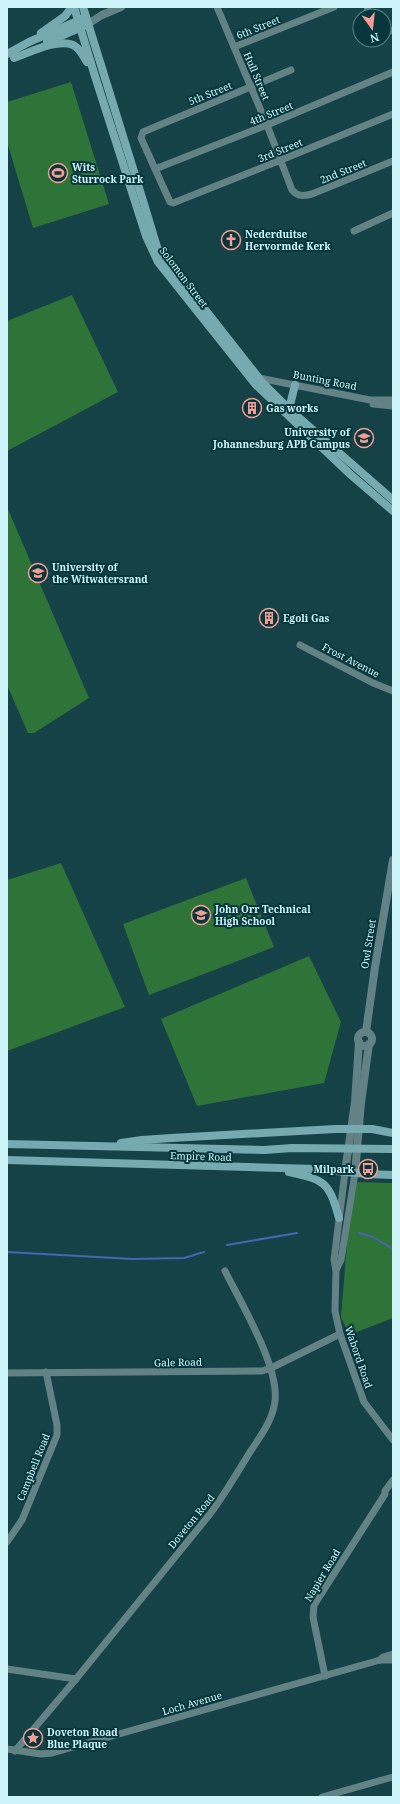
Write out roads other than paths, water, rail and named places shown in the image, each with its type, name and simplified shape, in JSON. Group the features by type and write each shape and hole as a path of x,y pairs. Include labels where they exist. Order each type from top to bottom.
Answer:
{"main road":[{"name":"Solomon Street","path":"73,7 154,257 258,381"},
{"path":"9,58 65,16 73,7"},
{"name":"Solomon Street","path":"83,7 157,247 258,381"},
{"path":"29,42 87,21"},
{"path":"9,58 79,24"},
{"path":"9,58 43,47 67,43 73,45 79,50 94,73"},
{"path":"258,381 289,409 351,475 393,511"},
{"path":"258,381 313,435 357,468 393,500"},
{"path":"289,409 295,387"},
{"path":"351,475 357,468"},
{"path":"115,1146 142,1140 335,1129 372,1129 393,1133"},
{"name":"Empire Road","path":"7,1144 264,1150 292,1148 393,1149"},
{"name":"Empire Road","path":"7,1160 316,1168 355,1173 393,1175"},
{"path":"274,1168 320,1180 332,1195 339,1218"}],"street":[{"path":"87,21 121,7"},
{"name":"Hull Street","path":"217,7 267,125 292,190 299,196"},
{"name":"6th Street","path":"234,47 334,7"},
{"name":"5th Street","path":"155,169 141,138 141,134 147,130 291,70"},
{"name":"4th Street","path":"155,169 267,125 393,72"},
{"name":"3rd Street","path":"155,169 170,201 173,203 393,114"},
{"name":"2nd Street","path":"299,196 312,194 393,161"},
{"path":"354,231 393,213"},
{"name":"Bunting Road","path":"258,381 365,399 393,400"},
{"name":"Bunting Road","path":"295,387 393,407"},
{"name":"Frost Avenue","path":"300,645 373,683 393,691"},
{"name":"Owl Street","path":"366,1032 393,860"},
{"path":"345,1172 355,1102 359,1035 366,1032 372,1037 369,1044 363,1082 355,1173"},
{"path":"359,1042 364,1045 369,1044"},
{"name":"Wabord Road","path":"345,1172 334,1260 336,1270 335,1311 340,1334 364,1402 393,1440"},
{"name":"Wabord Road","path":"336,1270 341,1260 355,1173"},
{"name":"Doveton Road","path":"11,1750 76,1679 223,1497 267,1424 273,1410 275,1394 271,1368 253,1326 224,1271"},
{"name":"Gale Road","path":"7,1373 245,1371 271,1368 340,1334"},
{"name":"Campbell Road","path":"7,1542 22,1520 57,1435 57,1425 46,1372"},
{"name":"Napier Road","path":"385,1494 385,1491 393,1480"},
{"name":"Napier Road","path":"325,1676 313,1623 314,1605 385,1494 393,1486"},
{"name":"Loch Avenue","path":"380,1660 383,1657 393,1654"},
{"name":"Loch Avenue","path":"11,1750 42,1754 52,1753 380,1660 393,1660"},
{"path":"7,1669 76,1679"},
{"path":"322,1797 393,1777"}],"waterway":[{"path":"227,1245 297,1233"},
{"path":"359,1233 373,1237 393,1249"},
{"path":"7,1252 133,1259 184,1258 204,1252"}],"place":[{"name":"Wits Sturrock Park","path":"58,173"},
{"name":"Nederduitse Hervormde Kerk","path":"231,240"},
{"name":"Gas works","path":"252,408"},
{"name":"University of Johannesburg APB Campus","path":"364,438"},
{"name":"University of the Witwatersrand","path":"38,573"},
{"name":"Egoli Gas","path":"269,618"},
{"name":"John Orr Technical High School","path":"201,915"},
{"name":"Milpark","path":"368,1169"},
{"name":"Doveton Road Blue Plaque","path":"33,1738"}]}
